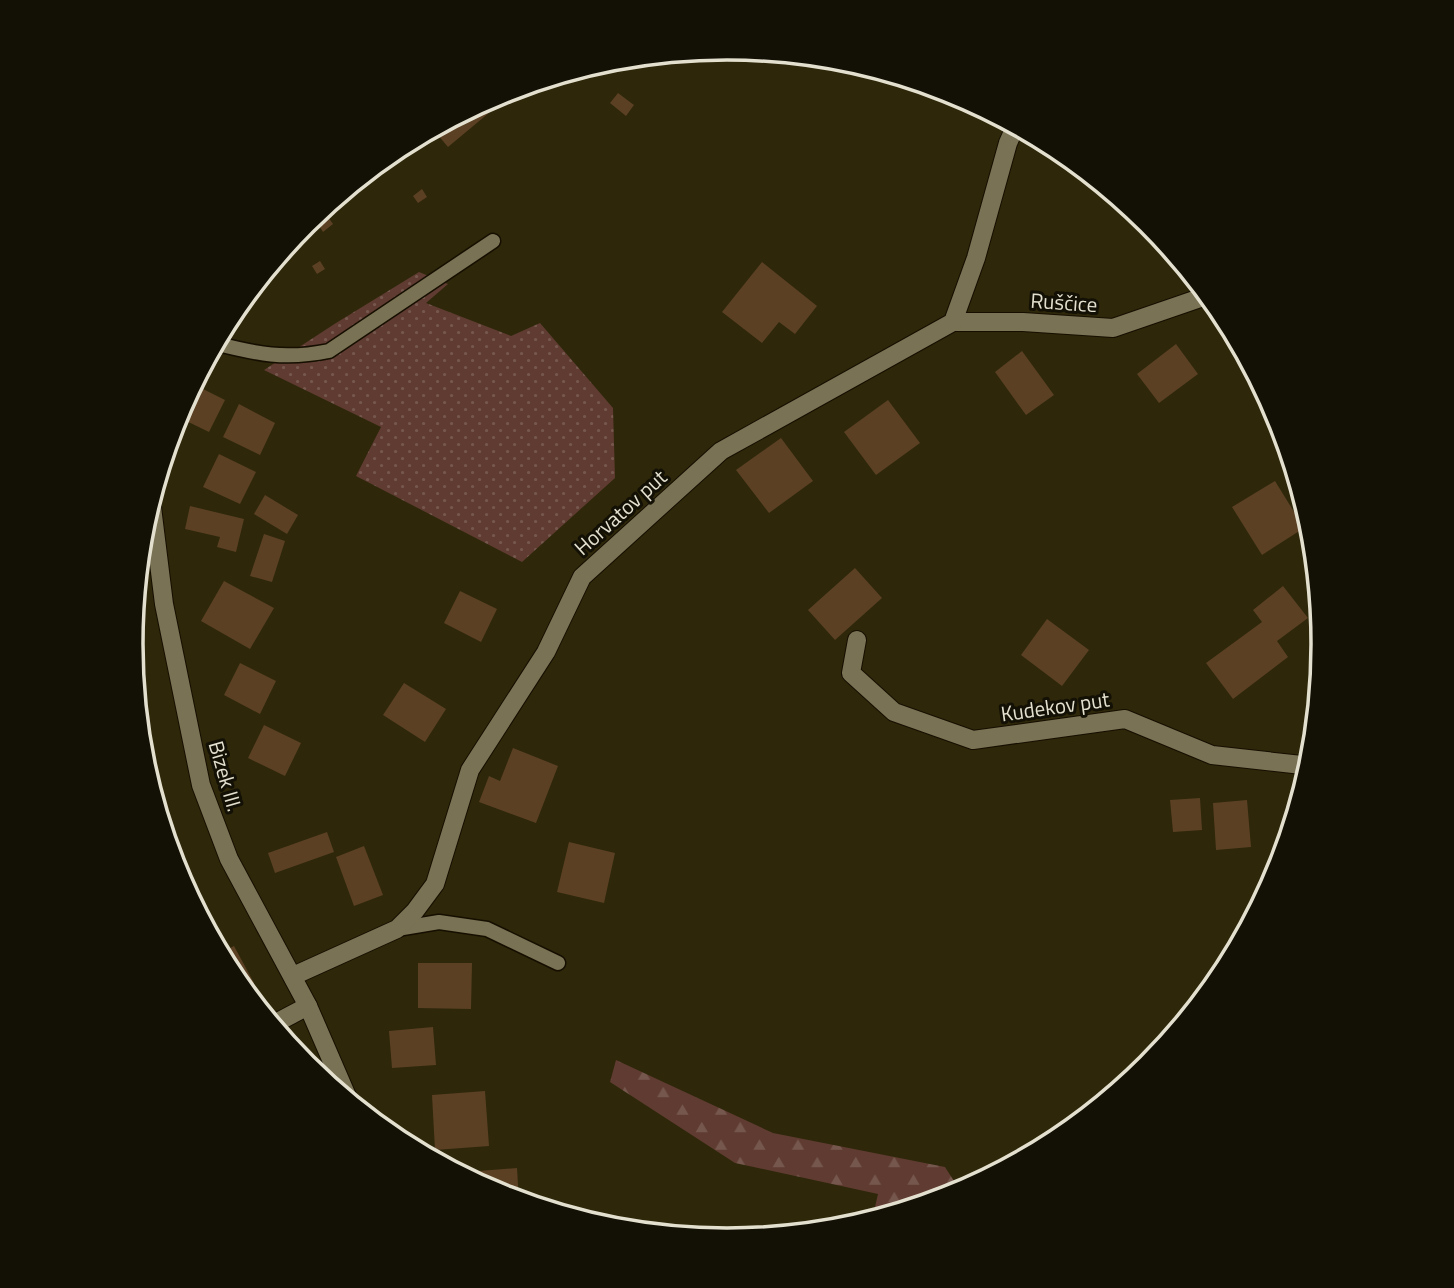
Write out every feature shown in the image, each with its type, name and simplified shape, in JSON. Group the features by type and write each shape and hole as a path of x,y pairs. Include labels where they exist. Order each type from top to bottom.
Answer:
{"street":[{"path":"953,322 976,257 1012,134"},
{"name":"Ruščice","path":"953,322 1023,322 1113,328 1198,298"},
{"name":"Horvatov put","path":"293,976 397,929 415,911 435,884 470,770 546,652 582,577 720,451 953,322"},
{"name":"Bizek III.","path":"154,530 164,604 201,785 229,859 293,976 341,1082"},
{"name":"Kudekov put","path":"857,640 851,673 894,712 973,740 1125,719 1213,755 1299,765"},
{"path":"281,1020 308,1006"}],"lane":[{"path":"225,346 278,356 329,351 494,241"},
{"path":"397,929 439,922 487,929 558,962"}],"green space":[{"path":"419,272 448,284 426,303 511,336 540,323 613,408 615,478 522,562 356,476 381,427 264,370"},
{"path":"616,1060 773,1133 945,1167 955,1182 874,1210 878,1194 735,1163 610,1082"}],"building":[{"path":"618,93 634,105 626,116 610,103"},
{"path":"490,112 448,147 439,136"},
{"path":"422,189 427,197 418,203 413,196"},
{"path":"328,218 333,224 323,232 319,226"},
{"path":"320,261 325,269 317,274 312,266"},
{"path":"762,262 817,306 795,334 779,322 762,343 722,312"},
{"path":"1176,344 1198,374 1159,403 1137,374"},
{"path":"1022,351 1054,395 1026,415 995,372"},
{"path":"202,388 225,400 209,432 187,421"},
{"path":"888,400 920,443 876,475 844,432"},
{"path":"239,404 275,423 260,455 223,437"},
{"path":"781,438 813,481 769,513 736,470"},
{"path":"219,454 256,472 240,504 203,487"},
{"path":"1275,481 1297,517 1300,531 1262,555 1232,507"},
{"path":"265,495 298,515 287,534 254,514"},
{"path":"190,506 244,519 236,552 217,547 220,537 185,529"},
{"path":"264,534 285,541 272,582 250,576"},
{"path":"855,568 882,598 835,640 808,610"},
{"path":"224,581 274,608 250,649 201,621"},
{"path":"1283,586 1308,618 1277,641 1288,657 1233,699 1206,663 1262,622 1253,610"},
{"path":"460,591 497,609 481,642 444,623"},
{"path":"1047,619 1089,650 1062,686 1021,655"},
{"path":"240,663 276,681 260,714 224,695"},
{"path":"404,683 446,709 425,742 383,715"},
{"path":"264,725 301,743 285,776 248,758"},
{"path":"513,748 558,766 536,823 479,802 489,776 500,781"},
{"path":"1200,798 1202,830 1173,832 1170,800"},
{"path":"1247,800 1251,847 1216,850 1213,803"},
{"path":"327,832 334,852 275,873 268,853"},
{"path":"569,842 615,853 604,903 557,892"},
{"path":"364,846 383,895 354,906 336,857"},
{"path":"234,946 254,983 252,984 229,949"},
{"path":"418,963 472,963 471,1009 418,1008"},
{"path":"433,1027 436,1065 392,1068 389,1031"},
{"path":"485,1091 489,1146 435,1150 432,1095"},
{"path":"517,1168 518,1190 503,1184 475,1171"}]}
